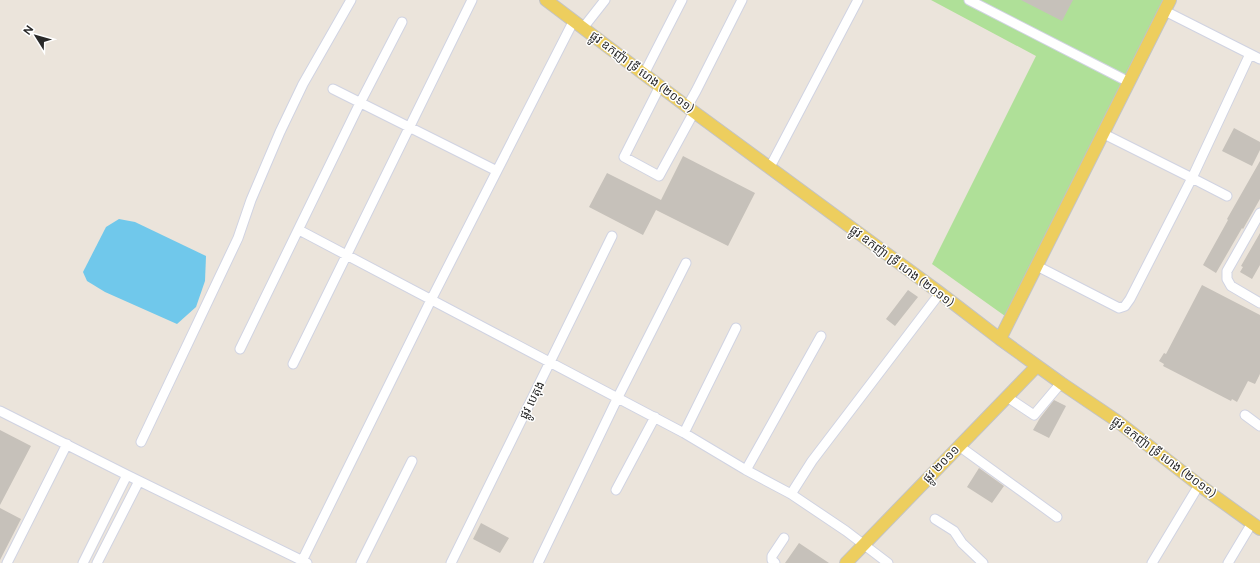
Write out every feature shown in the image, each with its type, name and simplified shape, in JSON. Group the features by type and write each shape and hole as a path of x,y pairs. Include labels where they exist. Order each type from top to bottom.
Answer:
{"main road":[{"name":"ផ្លូវ ឧកញ៉ា ទ្រី ហេង (២០១១)","path":"546,0 1000,339 1061,384 1116,421 1199,485 1256,526"},
{"path":"1000,339 1168,5"},
{"name":"ផ្លូវ ២០១១","path":"846,563 1037,366"}],"street":[{"path":"141,442 238,238 251,200 280,132 303,84 351,0"},
{"path":"294,364 472,0"},
{"path":"0,411 303,562 431,300 497,171 579,24 605,0"},
{"path":"644,74 682,0"},
{"path":"660,86 650,109 624,157 659,176 685,129 696,92 742,0"},
{"path":"770,167 858,0"},
{"path":"969,0 1129,82"},
{"path":"1168,5 1260,59"},
{"path":"240,349 360,103 402,22"},
{"path":"1037,266 1119,308 1125,306 1130,300 1192,178 1250,54"},
{"path":"333,89 497,171"},
{"path":"1104,134 1227,196"},
{"path":"1260,213 1227,271 1226,279 1231,286 1260,303"},
{"path":"299,230 684,433 746,470 791,494 846,531 888,563"},
{"name":"ផ្លូវ បេតុង","path":"451,563 612,236"},
{"path":"538,563 618,397 686,263"},
{"path":"791,494 812,461 940,293"},
{"path":"684,433 736,328"},
{"path":"746,470 821,336"},
{"path":"1007,397 1034,415 1061,384"},
{"path":"1245,415 1260,426"},
{"path":"616,490 655,417"},
{"path":"7,563 67,444"},
{"path":"959,446 1057,517"},
{"path":"360,563 412,461"},
{"path":"83,563 127,475"},
{"path":"97,563 139,481"},
{"path":"1152,563 1199,485"},
{"path":"936,519 954,531 962,543 983,563"},
{"path":"1228,563 1256,526"},
{"path":"775,563 772,560 772,556 784,538"}],"green space":[{"path":"931,0 1165,0 1005,316 932,264 1036,56"}],"water":[{"path":"119,219 135,222 206,256 205,281 196,307 177,324 105,292 87,281 83,272 106,227"}],"building":[{"path":"1021,0 1073,0 1062,21"},
{"path":"1234,128 1260,142 1260,150 1252,166 1222,151"},
{"path":"683,156 755,193 728,246 656,210 643,235 589,207 607,173 661,200"},
{"path":"1260,161 1260,199 1216,273 1203,265"},
{"path":"1260,233 1260,265 1252,279 1240,272 1243,267 1241,266"},
{"path":"1202,285 1260,315 1260,374 1255,384 1248,381 1237,402 1232,399 1231,401 1163,366 1164,364 1159,361 1164,353 1166,354"},
{"path":"908,290 918,297 895,326 886,319"},
{"path":"1054,400 1066,406 1049,438 1033,430"},
{"path":"0,430 31,446 0,505"},
{"path":"979,468 1004,486 992,503 967,487"},
{"path":"0,508 21,519 0,560"},
{"path":"481,523 509,538 500,553 473,539"},
{"path":"799,543 829,563 785,563"}]}
